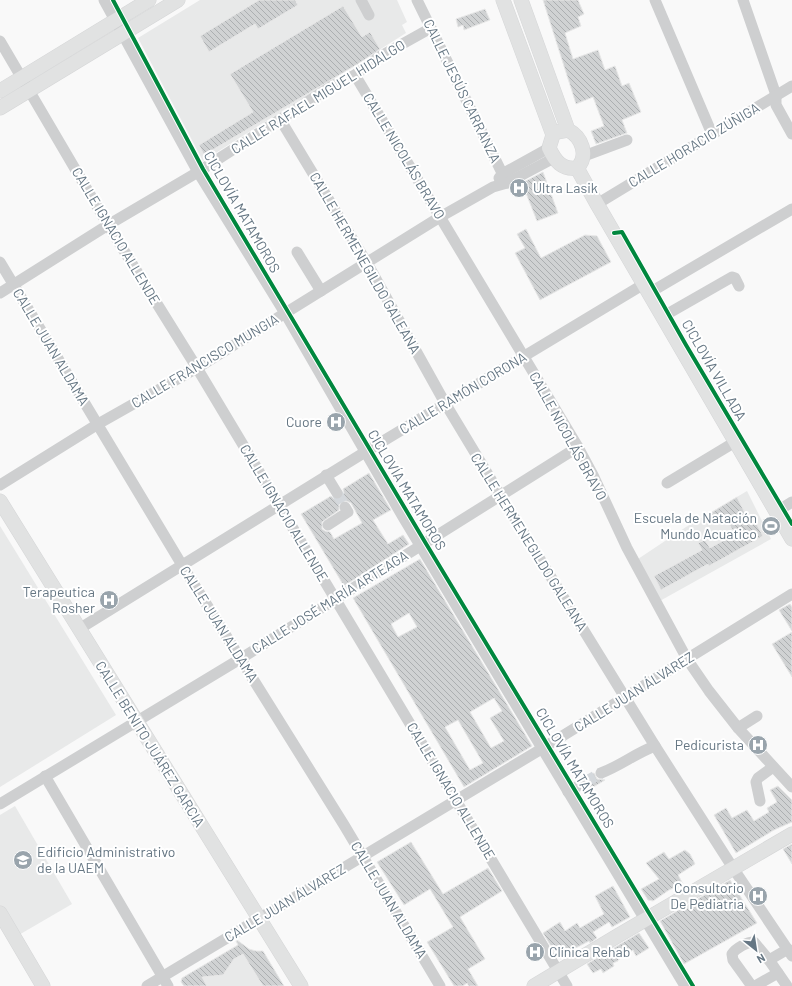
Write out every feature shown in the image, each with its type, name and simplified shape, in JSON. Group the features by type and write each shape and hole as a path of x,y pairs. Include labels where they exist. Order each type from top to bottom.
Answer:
{"main road":[{"path":"0,91 150,0"},
{"path":"0,108 178,0"},
{"path":"503,0 552,147 562,166 572,169 580,162"},
{"path":"521,0 568,130 577,137 581,144 580,162 597,204 792,539"},
{"path":"552,147 557,132 568,130"},
{"name":"CALLE BENITO JUÁREZ GARCIA","path":"0,501 301,986"},
{"path":"534,986 792,834"},
{"path":"0,913 43,986"}],"street":[{"path":"104,0 198,172 285,313 364,452 685,986"},
{"path":"361,0 369,15"},
{"name":"CALLE JESÚS CARRANZA","path":"417,0 504,178"},
{"path":"654,0 712,134"},
{"path":"743,0 776,95 776,105 792,134"},
{"name":"CALLE RAFAEL MIGUEL HIDALGO","path":"0,293 198,172 332,86 355,75 379,57 431,28"},
{"name":"CALLE IGNACIO ALLENDE","path":"0,41 30,90 108,226 197,368 567,986"},
{"name":"CALLE NICOLÁS BRAVO","path":"355,75 578,447 593,475 627,548 687,659 709,691 738,728 792,787"},
{"name":"CALLE HORACIO ZÚÑIGA","path":"597,204 792,86"},
{"name":"CALLE HERMENEGILDO GALEANA","path":"280,120 367,263 445,403 501,496 655,746 733,868 790,952"},
{"path":"580,162 627,140"},
{"name":"CALLE FRANCISCO MUNGIA","path":"0,485 98,424 197,368 440,217 493,187 504,178 552,147"},
{"name":"CALLE RAMÓN CORONA","path":"79,629 326,475 445,403 646,288 792,209"},
{"path":"297,252 321,291"},
{"name":"CALLE JUAN ALDAMA","path":"0,262 182,565 363,856 440,986"},
{"path":"662,317 732,277 735,278 739,286"},
{"path":"667,483 735,442"},
{"name":"CALLE JOSÉ MARÍA ARTEAGA","path":"0,804 240,659 578,447"},
{"path":"326,475 337,493"},
{"path":"776,512 792,502"},
{"path":"328,525 348,512 345,507"},
{"name":"CALLE JUAN ÁLVAREZ","path":"147,986 165,981 259,919 626,698 792,594"},
{"path":"738,728 757,716"},
{"path":"601,773 611,770 646,749 655,746"},
{"path":"760,801 756,782 758,778 773,767"},
{"path":"45,776 165,981"},
{"path":"568,792 585,782"},
{"path":"778,973 754,986 751,985 733,960 732,954 748,943 754,942 769,960 778,973 787,986"},
{"path":"769,960 790,952"}],"shaded area":[{"path":"200,0 397,0 407,22 402,25 406,33 203,161 138,38"},
{"path":"747,491 771,539 658,602 635,561 686,527"},
{"path":"0,526 116,715 0,787"},
{"name":"Edificio Administrativo de la UAEM","path":"15,806 72,904 17,936 0,906 0,815"},
{"path":"241,943 249,949 263,951 284,986 184,986 181,982 182,978"}],"building":[{"path":"259,0 295,0 298,5 258,29 255,24 209,52 200,36"},
{"path":"543,0 578,0 584,14 578,17 581,26 565,33 573,59 598,50 605,70 615,66 622,86 629,83 641,112 622,120 627,133 596,144 591,131 604,126 593,97 576,104"},
{"path":"343,6 362,37 370,32 380,49 361,62 204,155 199,145 253,112 230,74"},
{"path":"485,9 490,20 464,30 463,25 458,27 456,19"},
{"path":"543,172 558,213 537,221 522,183"},
{"path":"526,229 541,258 585,235 597,236 611,262 540,300 515,253 525,248 517,234"},
{"path":"369,473 391,510 373,520 388,544 403,535 409,544 344,586 301,514 331,496 334,499 340,499 344,493 343,489","holes":["344,500 351,503 362,523 334,539 330,532 322,529 322,522 339,510 339,503"]},
{"path":"737,497 751,525 756,523 763,536 709,566 708,564 661,590 654,576 702,550 698,543 705,540 710,548 735,534 723,514 707,523 704,517"},
{"path":"420,559 532,746 464,787 353,598","holes":["409,613 417,627 398,637 391,624","494,698 502,711 490,718 504,741 491,748 470,712","458,720 483,763 470,770 445,727"]},
{"path":"790,604 792,607 792,631 779,610"},
{"path":"792,632 792,677 772,644"},
{"path":"594,773 597,779 605,780 590,789 589,788 592,782 588,776"},
{"path":"778,786 792,800 792,822 774,830 736,853 714,815 726,808 732,818 747,810 754,821 769,812 767,808 777,802 770,790"},
{"path":"411,842 443,894 488,868 502,891 460,917 485,959 468,969 478,986 469,986 467,983 463,986 454,986 427,942 453,927 430,889 404,905 377,862"},
{"path":"792,844 792,864 783,849"},
{"path":"685,850 690,854 695,864 678,875 683,884 669,890 653,901 648,900 641,889 659,879 646,863 664,852 669,859"},
{"path":"730,880 757,923 684,964 660,921"},
{"path":"613,886 630,917 612,927 609,922 593,932 597,938 590,943 589,941 566,953 567,955 561,959 558,958 543,933 560,922 565,931 577,923 580,928 604,914 595,896"},
{"path":"639,933 649,948 636,956 633,950 613,963 614,966 603,973 601,969 593,973 587,964"},
{"path":"237,940 249,949 263,951 284,986 263,986 243,954 234,959 223,975 202,977 207,986 184,986 181,982 182,978 238,945"}],"tunnel":[{"path":"337,493 345,507"},
{"path":"585,782 601,773"}],"cycle path":[{"name":"CICLOVÍA MATAMOROS","path":"113,0 203,169 425,542 693,986"},
{"name":"CICLOVÍA VILLADA","path":"614,233 622,232 686,345 792,524"}],"place":[{"name":"Ultra Lasik","path":"519,188"},
{"name":"Cuore","path":"336,422"},
{"name":"Escuela de Natación Mundo Acuatico","path":"771,526"},
{"name":"Terapeutica Rosher","path":"109,600"},
{"name":"Pedicurista","path":"758,745"},
{"name":"Edificio Administrativo de la UAEM","path":"23,860"},
{"name":"Consultorio De Pediatria","path":"758,896"},
{"name":"Clínica Rehab","path":"535,952"}]}
